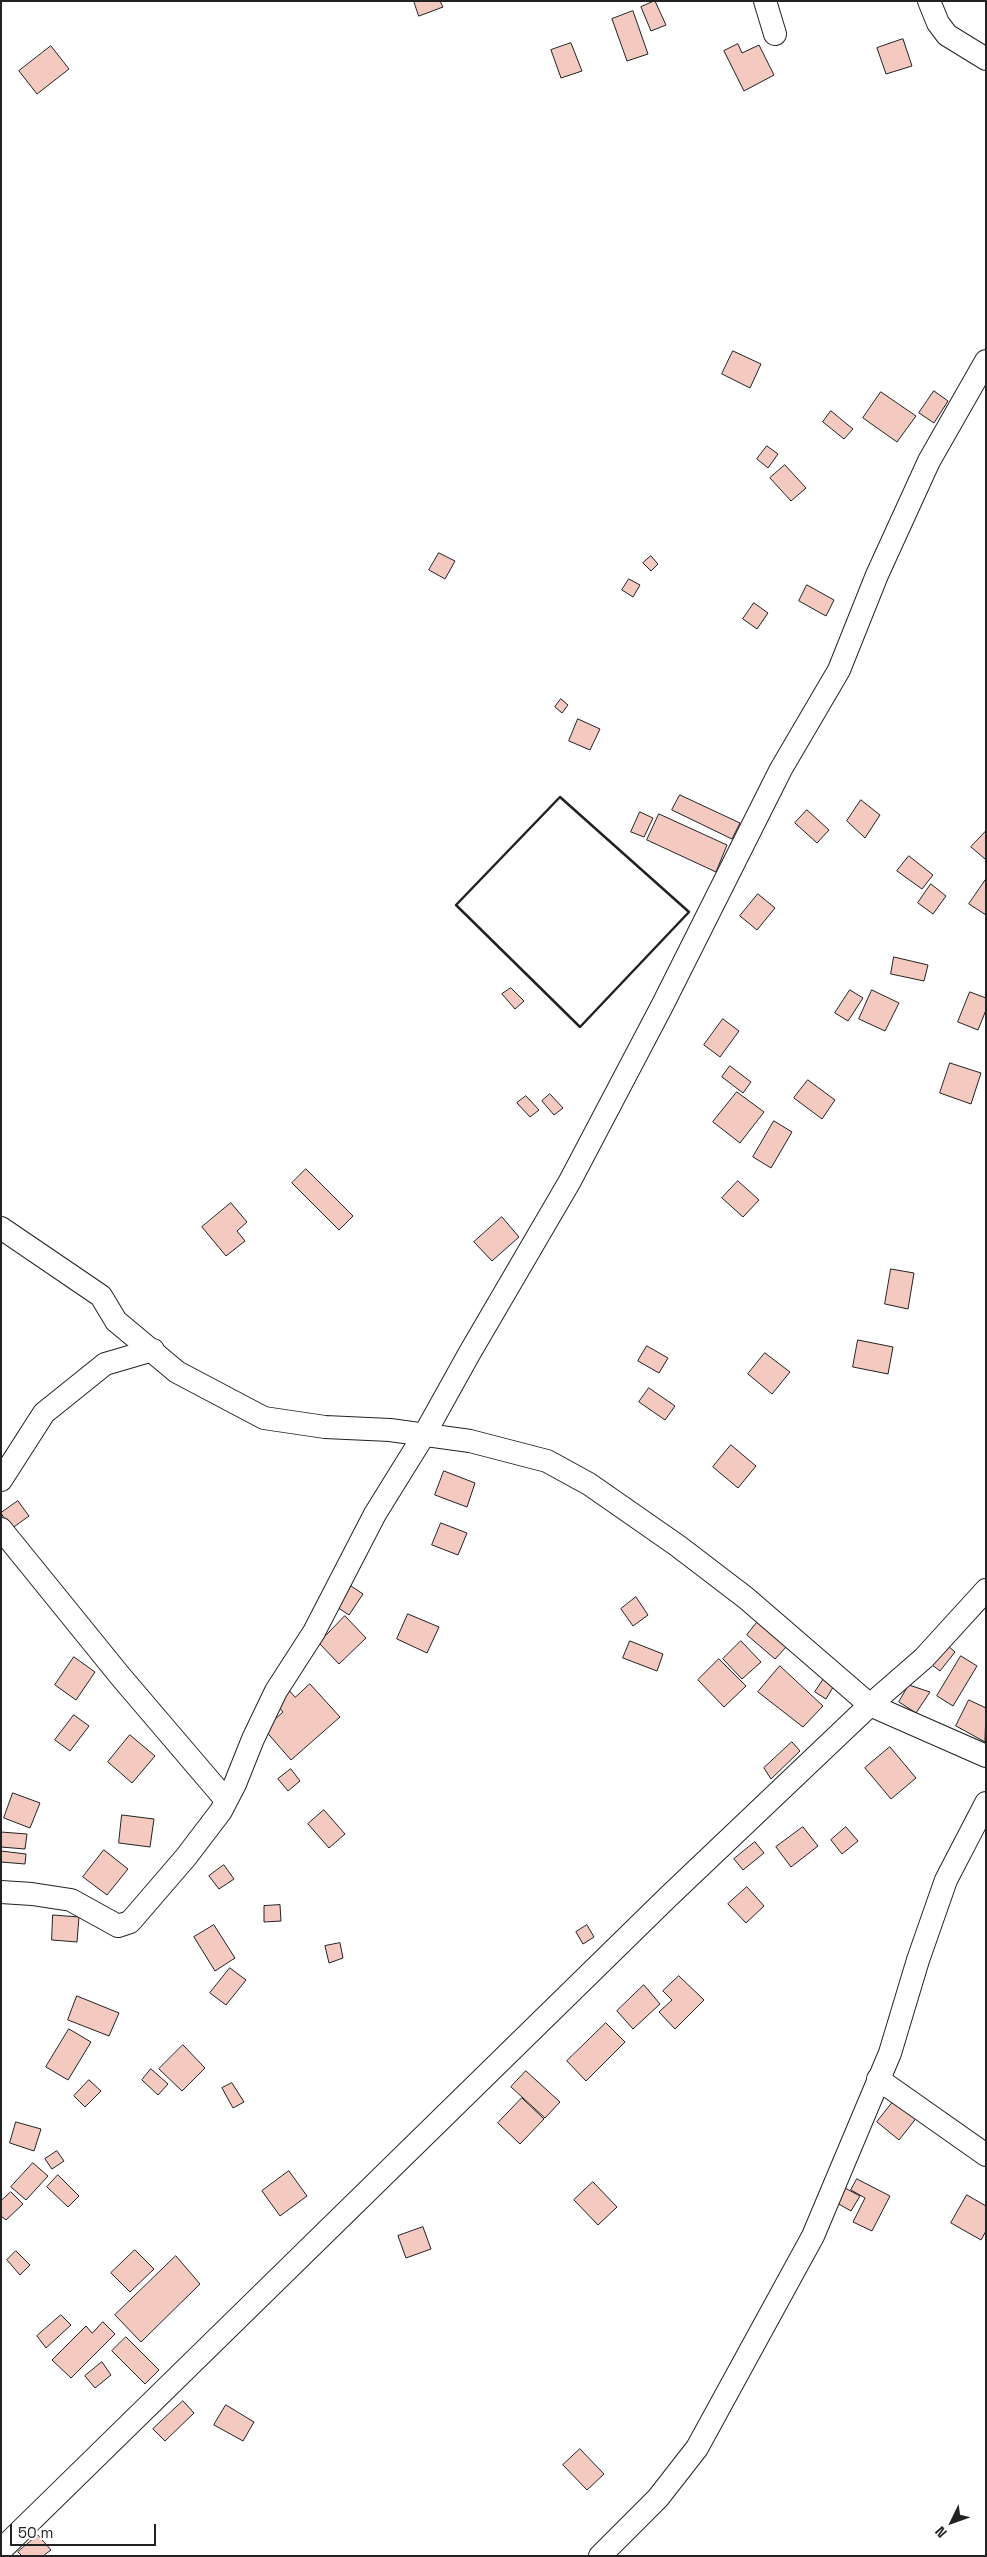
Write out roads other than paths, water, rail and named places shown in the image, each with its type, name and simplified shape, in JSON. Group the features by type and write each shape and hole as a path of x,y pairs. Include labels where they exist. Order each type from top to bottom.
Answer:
{"street":[{"path":"765,1 775,34"},
{"path":"929,1 938,23 947,35 986,59"},
{"path":"1,1892 72,1900 118,1926 130,1922 186,1857 226,1800 276,1691 314,1632 375,1514 424,1435 469,1354 534,1247 570,1181 662,1006 781,770 839,670 877,575 929,460 986,360"},
{"path":"1,1228 101,1296 116,1321 177,1372 264,1418 325,1427 390,1430 470,1441 547,1461 589,1484 678,1546 746,1598 870,1704 986,1756"},
{"path":"1,1480 44,1413 105,1364 153,1350"},
{"path":"1,1529 115,1669 226,1800"},
{"path":"1,2550 668,1896 870,1704 924,1658 986,1590"},
{"path":"600,2556 658,2498 697,2448 813,2236 890,2053 918,1960 946,1880 986,1803"},
{"path":"878,2079 986,2155"}]}
